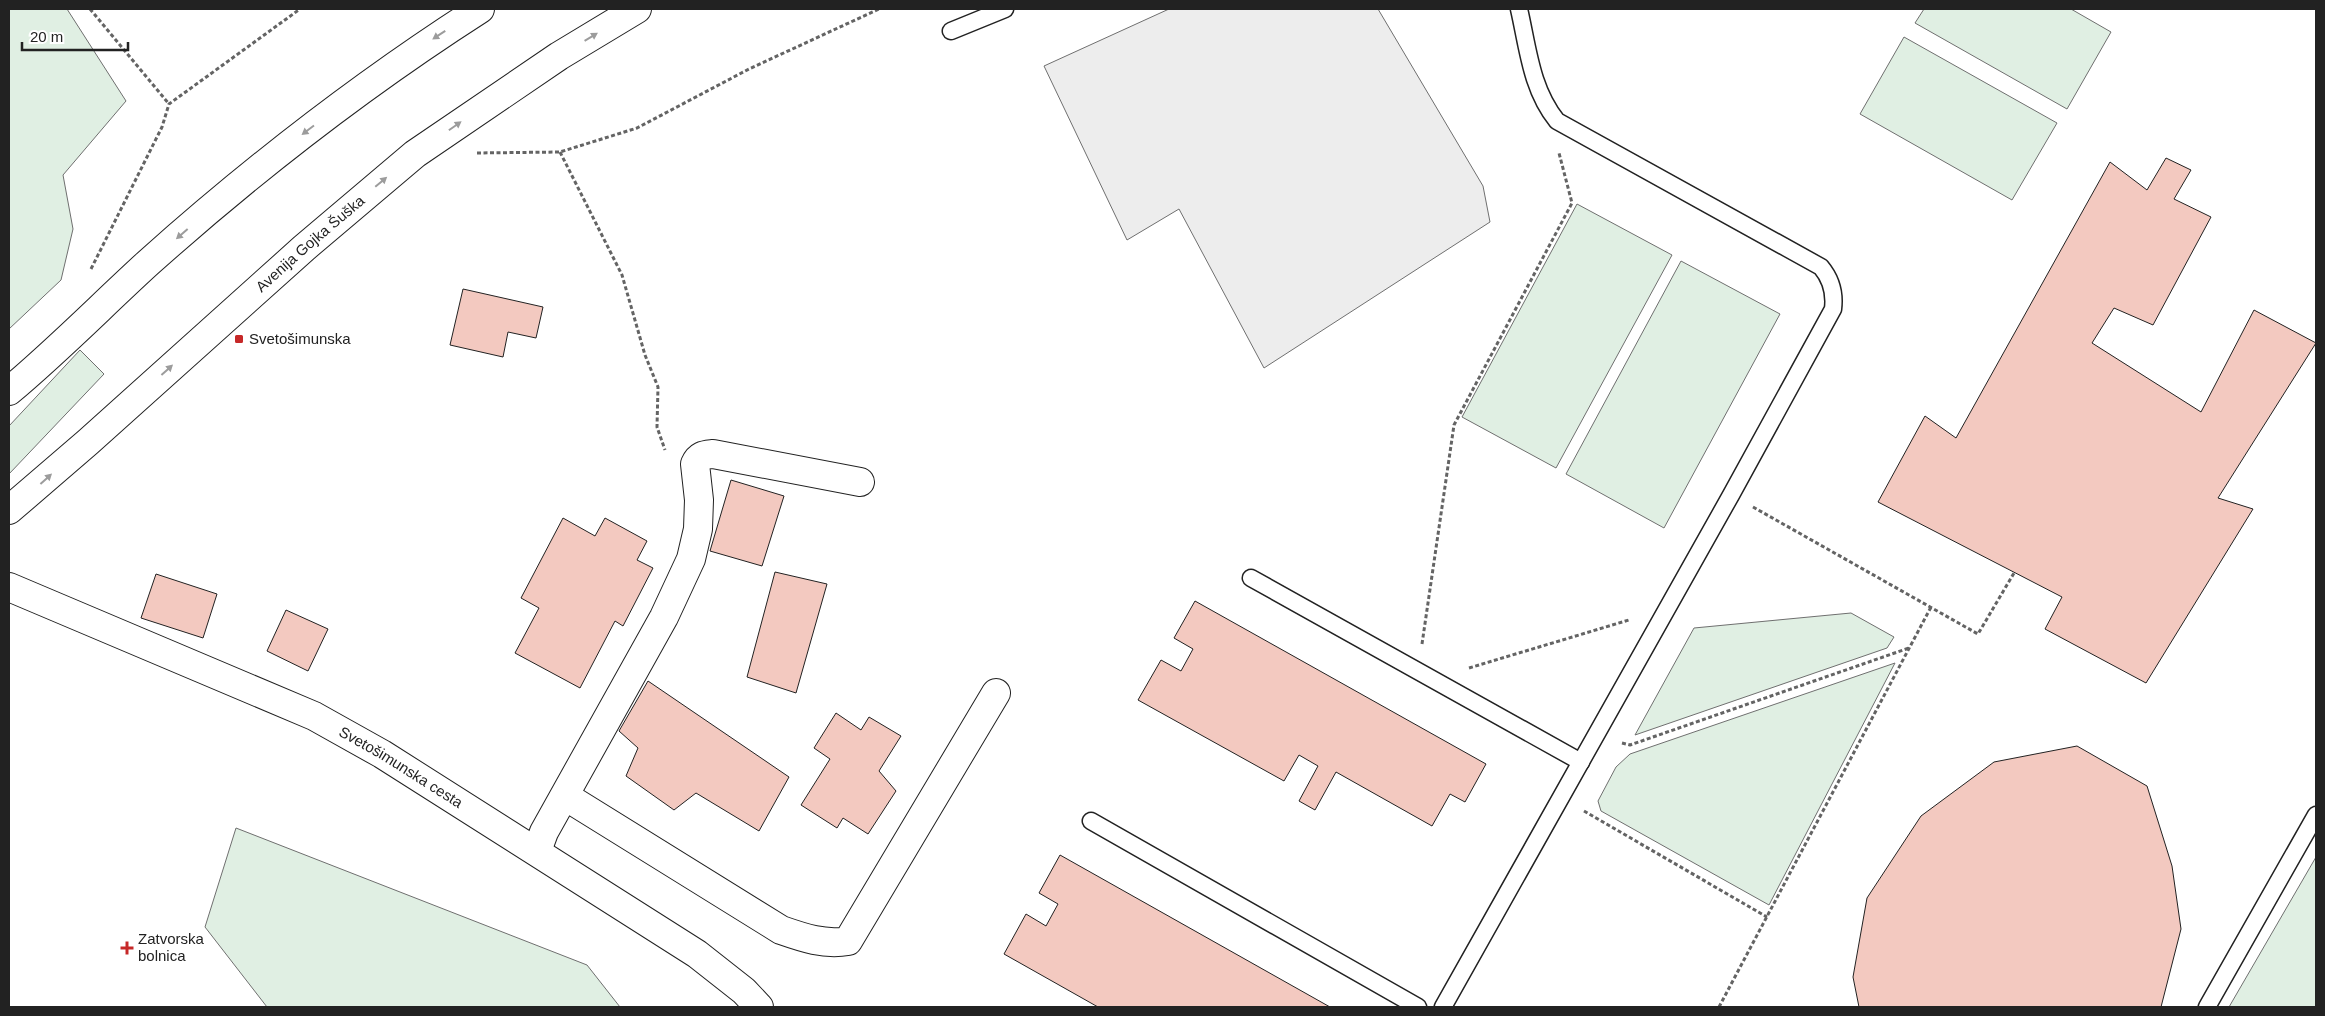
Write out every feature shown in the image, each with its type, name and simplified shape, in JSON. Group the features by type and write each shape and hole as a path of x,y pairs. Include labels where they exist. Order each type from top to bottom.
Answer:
{"street":[{"path":"9,391 148,264 281,152 413,52 480,9"},
{"name":"Avenija Gojka Šuška","path":"9,510 88,442 304,248 415,154 559,56 637,9"},
{"path":"9,401 34,370"},
{"path":"537,851 544,832 664,617 690,559 698,529 699,500 695,464 698,459 702,455 713,454 860,482"},
{"name":"Svetošimunska cesta","path":"9,587 314,716 382,754 697,954 744,991 760,1007"},
{"path":"565,796 781,930 808,939 832,943 848,941 996,692"}],"lane":[{"path":"952,31 1005,9"},
{"path":"1444,1007 1731,495 1833,308 1834,301 1831,285 1821,267 1557,121 1549,111 1536,86 1520,9"},
{"path":"1251,578 1581,762"},
{"path":"2207,1007 2316,815"},
{"path":"1091,821 1418,1007"}],"path":[{"path":"90,9 169,104"},
{"path":"91,271 162,127 169,104 300,9"},
{"path":"473,153 560,152 637,128 749,69 879,9"},
{"path":"1549,111 1572,203 1454,425 1425,675 1632,620"},
{"path":"560,152 622,274 645,355 658,386 657,427 667,455"},
{"path":"1753,507 1978,634 2014,573"},
{"path":"1719,1007 1931,607"},
{"path":"1619,742 1630,745 1910,648"},
{"path":"1582,809 1767,916"}],"green space":[{"path":"9,9 67,9 126,101 63,175 73,229 61,280 9,329"},
{"path":"1924,9 2071,9 2111,32 2067,109 1915,23"},
{"path":"1904,37 2057,123 2012,200 1860,114"},
{"path":"1577,204 1672,255 1556,468 1462,417"},
{"path":"1681,261 1780,314 1664,528 1566,474"},
{"path":"80,350 104,374 9,474 9,426"},
{"path":"1851,613 1894,637 1887,648 1635,735 1694,628"},
{"path":"1895,663 1769,905 1601,811 1598,801 1616,767 1630,754"},
{"path":"236,828 587,965 620,1007 267,1007 205,927"},
{"path":"2316,857 2316,1007 2229,1007"}],"shaded area":[{"path":"1169,9 1378,9 1483,186 1490,222 1264,368 1179,209 1127,240 1044,66"}],"building":[{"path":"2166,158 2191,170 2174,199 2211,217 2153,325 2114,308 2092,343 2201,412 2254,310 2316,343 2218,498 2253,509 2146,683 2045,629 2062,597 1878,502 1925,416 1956,438 2110,162 2147,190"},
{"path":"463,289 543,307 536,338 508,332 503,357 450,345"},
{"path":"731,480 784,496 762,566 710,551"},
{"path":"563,518 595,536 605,518 647,541 637,560 653,568 623,626 615,621 580,688 515,653 539,608 521,598"},
{"path":"775,572 827,584 796,693 747,677"},
{"path":"156,574 217,594 203,638 141,618"},
{"path":"1195,601 1486,764 1465,802 1450,794 1432,826 1336,772 1315,810 1299,801 1318,766 1299,755 1284,781 1138,700 1161,660 1181,671 1193,649 1174,638"},
{"path":"286,610 328,629 308,671 267,651"},
{"path":"648,681 789,777 759,831 696,793 674,810 626,776 638,748 619,731"},
{"path":"836,713 861,730 869,717 901,736 879,771 896,791 868,834 843,818 837,828 801,805 830,759 814,748"},
{"path":"2077,746 2147,786 2172,866 2181,929 2161,1007 1859,1007 1853,977 1867,898 1921,816 1994,762"},
{"path":"1060,855 1330,1007 1098,1007 1004,954 1026,914 1046,926 1058,904 1039,893"}],"place":[{"name":"Svetošimunska","path":"239,339"},
{"name":"Zatvorska bolnica","path":"127,948"}]}
